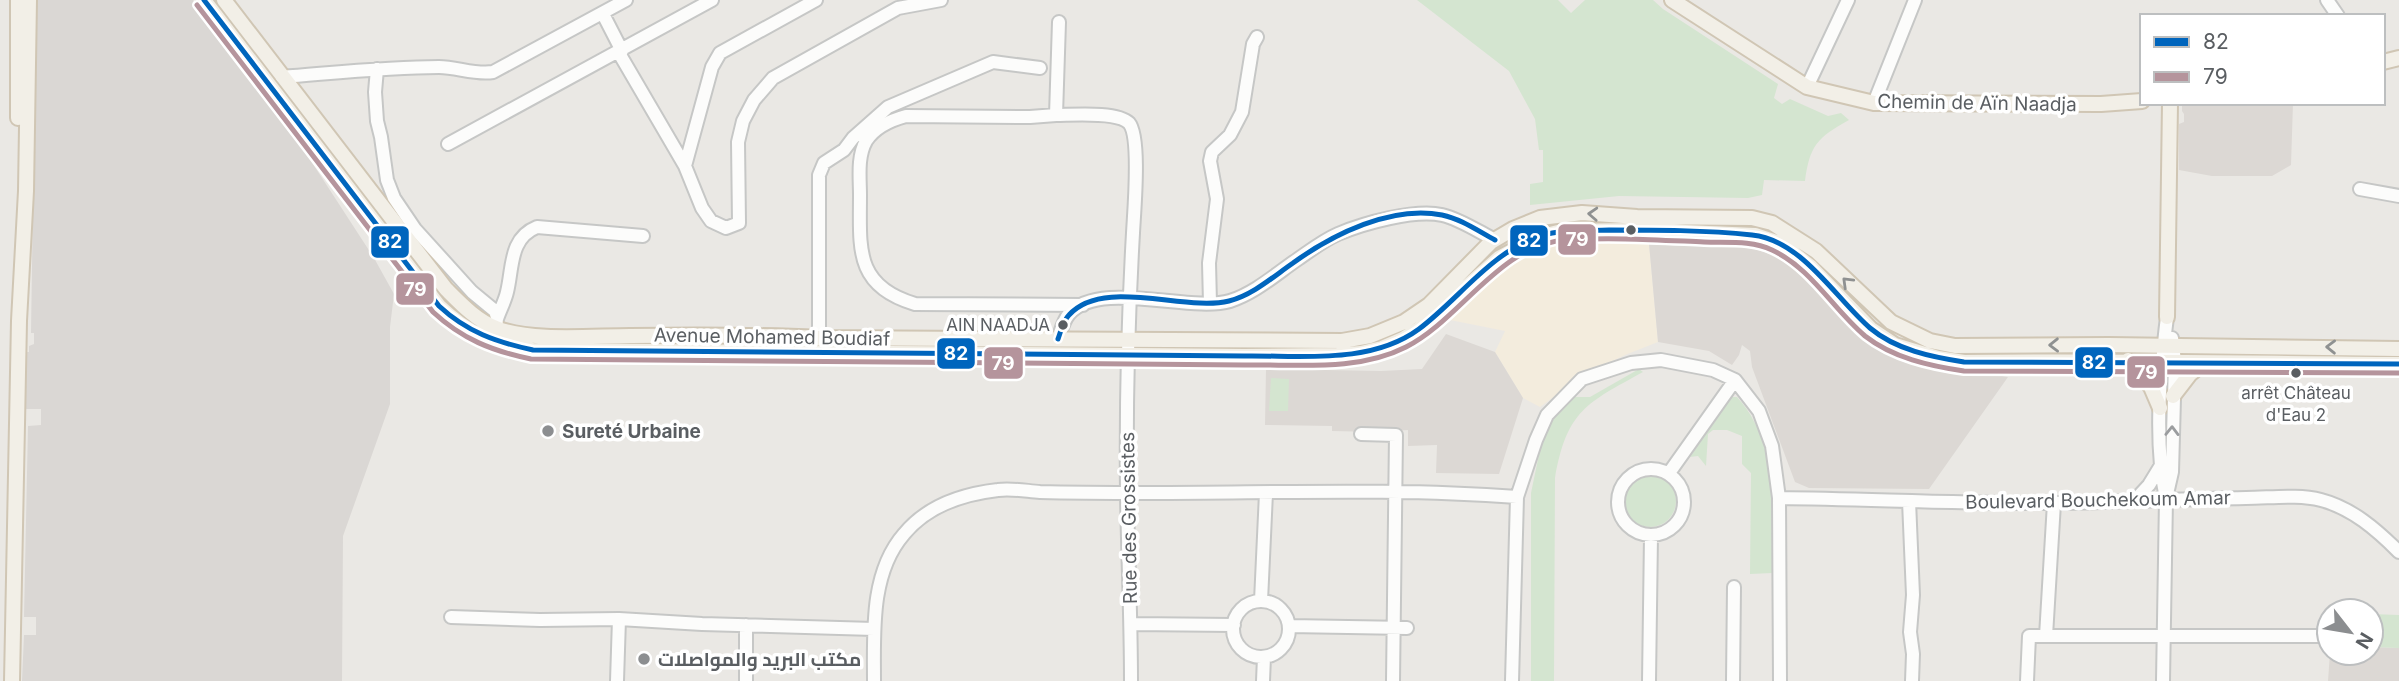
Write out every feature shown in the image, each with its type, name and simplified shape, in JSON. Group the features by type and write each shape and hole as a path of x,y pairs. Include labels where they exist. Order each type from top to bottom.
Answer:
{"main road":[{"path":"4,681 10,321 18,190 18,0"},
{"path":"12,681 29,0"},
{"name":"Avenue Mohamed Boudiaf","path":"204,0 439,306 474,333 496,330 552,337 733,335 1058,339 1244,356 1361,354 1403,339 1419,329 1499,258 1538,237 1562,231 1639,230 1755,235 1776,243 1811,267 1871,329 1895,345 1927,356 1964,362 2128,360 2399,364"},
{"name":"Avenue Mohamed Boudiaf","path":"224,0 446,289 474,316 533,350 1129,347 1342,341 1370,336 1404,322 1429,304 1496,240 1513,229 1541,218 1570,214 1752,218 1772,223 1816,251 1891,322 1930,341 1955,346 2169,345 2399,349"},
{"name":"Chemin de Aïn Naadja","path":"1672,0 1808,87 1874,103 2101,104 2140,101"},
{"path":"2167,317 2170,105"},
{"path":"2128,360 2151,387 2160,408"},
{"path":"2173,396 2190,374 2204,363"}],"street":[{"path":"282,77 441,67 482,74 493,72 626,0"},
{"path":"448,144 712,0"},
{"path":"685,166 712,67 720,53 816,0"},
{"path":"603,14 620,52 685,166 702,208 710,221 726,229 740,223 738,142 743,121 754,100 773,78 898,8 941,0"},
{"path":"1808,87 1848,0"},
{"path":"1874,103 1915,0"},
{"path":"1059,22 1056,115 906,116 875,130 865,142 860,159 860,252 865,267 878,284 899,299 915,304 1083,305"},
{"path":"1210,303 1209,263 1217,199 1210,161 1212,152 1230,135 1242,112 1253,44 1257,37"},
{"path":"818,338 819,175 824,163 844,150 852,138 888,107 969,71 993,62 1040,68"},
{"path":"377,69 377,121 387,180 394,198 415,229 472,292 495,311 496,330"},
{"name":"Rue des Grossistes","path":"1056,115 1116,117 1128,121 1133,131 1136,186 1130,299 1127,493 1131,681"},
{"path":"2360,189 2399,195"},
{"path":"1058,339 1067,316 1083,305 1097,300 1210,303 1228,301 1265,283 1339,234 1406,216 1444,215 1496,240"},
{"path":"496,330 507,293 513,254 527,231 537,228 643,236"},
{"path":"2166,499 2160,466 2160,408 2168,361 2167,317"},
{"path":"1512,681 1517,497 1547,415 1582,379 1631,363 1661,360 1713,370 1735,380 1759,411 1772,446 1779,498 1780,681"},
{"path":"2163,681 2166,499 2172,472 2173,396 2168,361"},
{"path":"1669,473 1735,380"},
{"path":"1361,435 1396,435 1393,681"},
{"path":"2136,499 2149,485 2160,466"},
{"path":"1655,468 1669,473 1682,489 1684,503 1676,523 1668,530 1651,536 1634,531 1624,522 1618,508 1617,498 1626,478 1636,471 1655,468"},
{"path":"874,681 874,629 879,586 888,559 904,533 950,500 1002,489 1127,493 1394,492 1517,497"},
{"path":"1261,601 1266,493"},
{"name":"Boulevard Bouchekoum Amar","path":"1779,498 2054,503 2136,499 2320,500 2347,510 2377,530 2399,552"},
{"path":"1909,501 1913,595 1910,632 1913,654 1912,681"},
{"path":"2046,636 2054,503"},
{"path":"1649,681 1651,536"},
{"path":"1733,681 1734,587"},
{"path":"1261,601 1277,606 1287,618 1289,626 1288,637 1283,646 1264,657 1245,652 1234,635 1236,617 1246,605 1261,601"},
{"path":"451,617 619,619 874,629"},
{"path":"617,681 619,619"},
{"path":"1131,624 1234,625"},
{"path":"746,625 746,681"},
{"path":"1289,626 1407,628"},
{"path":"2027,681 2029,636 2315,636"},
{"path":"1263,681 1264,657"}],"shaded area":[{"path":"36,0 193,0 274,104 374,258 394,294 390,327 390,404 343,536 342,681 22,681 24,635 36,635 36,617 24,617 28,426 41,425 41,409 25,409 26,352 29,352 29,346 34,344 34,333 31,333"},
{"path":"2182,105 2293,105 2291,165 2272,176 2212,176 2179,170 2179,124 2184,122"},
{"path":"1648,233 1658,342 1585,374 1540,407 1523,398 1495,352 1505,331 1445,319 1524,248 1548,239 1574,235"},
{"path":"1648,233 1745,246 1776,256 1793,266 1857,331 1889,352 1929,367 2008,377 1929,489 1809,488 1795,482 1752,367 1750,351 1742,345 1732,365 1709,351 1658,342"},
{"path":"1446,334 1495,352 1523,398 1499,474 1436,473 1437,445 1408,446 1408,430 1332,431 1332,426 1265,425 1266,369 1422,369"},
{"path":"2385,648 2399,648 2399,681 2328,681 2329,667 2385,667"}],"green space":[{"path":"1417,0 1558,0 1571,13 1585,0 1653,0 1778,84 1774,98 1782,104 1790,99 1828,116 1841,113 1849,120 1829,132 1817,144 1809,159 1805,181 1764,180 1762,195 1748,198 1619,196 1530,205 1530,184 1543,182 1543,150 1539,150 1535,119 1509,71"},
{"path":"1639,369 1643,372 1607,392 1582,411 1566,437 1555,478 1554,681 1531,681 1531,493 1542,440 1553,416 1571,397 1590,397"},
{"path":"1271,378 1289,379 1288,411 1269,411"},
{"path":"1732,397 1737,397 1751,416 1761,436 1767,458 1773,504 1772,573 1750,574 1751,473 1742,464 1742,436 1727,430 1713,430 1708,434 1706,466 1698,456 1690,457"},
{"path":"1650,475 1660,477 1668,483 1674,491 1674,511 1668,519 1660,525 1650,527 1640,525 1632,519 1626,511 1624,501 1626,491 1632,483 1640,477"},
{"path":"2385,614 2399,615 2399,648 2385,648"}],"transit line":[{"name":"82","path":"204,0 439,306 460,323 483,335 533,350 1334,356 1379,348 1419,329 1476,277 1522,243 1557,232 1645,230 1734,233 1770,239 1787,248 1817,272 1857,316 1880,336 1915,351 1952,360 2399,364"},
{"name":"79","path":"197,5 433,312 455,330 478,343 531,359 1306,365 1347,363 1387,355 1426,335 1501,268 1542,245 1566,240 1618,239 1739,243 1772,250 1798,267 1853,325 1876,344 1912,360 1951,369 2399,373"},
{"name":"82","path":"1058,339 1069,315 1084,304 1102,298 1211,303 1238,298 1263,285 1326,242 1383,218 1403,214 1442,215 1463,222 1495,240"}],"place":[{"name":"AIN NAADJA","path":"1063,325"},
{"name":"arrêt Château d'Eau 2","path":"2296,373"},
{"name":"Sureté Urbaine","path":"548,431"},
{"name":"مكتب البريد والمواصلات","path":"644,659"}]}
